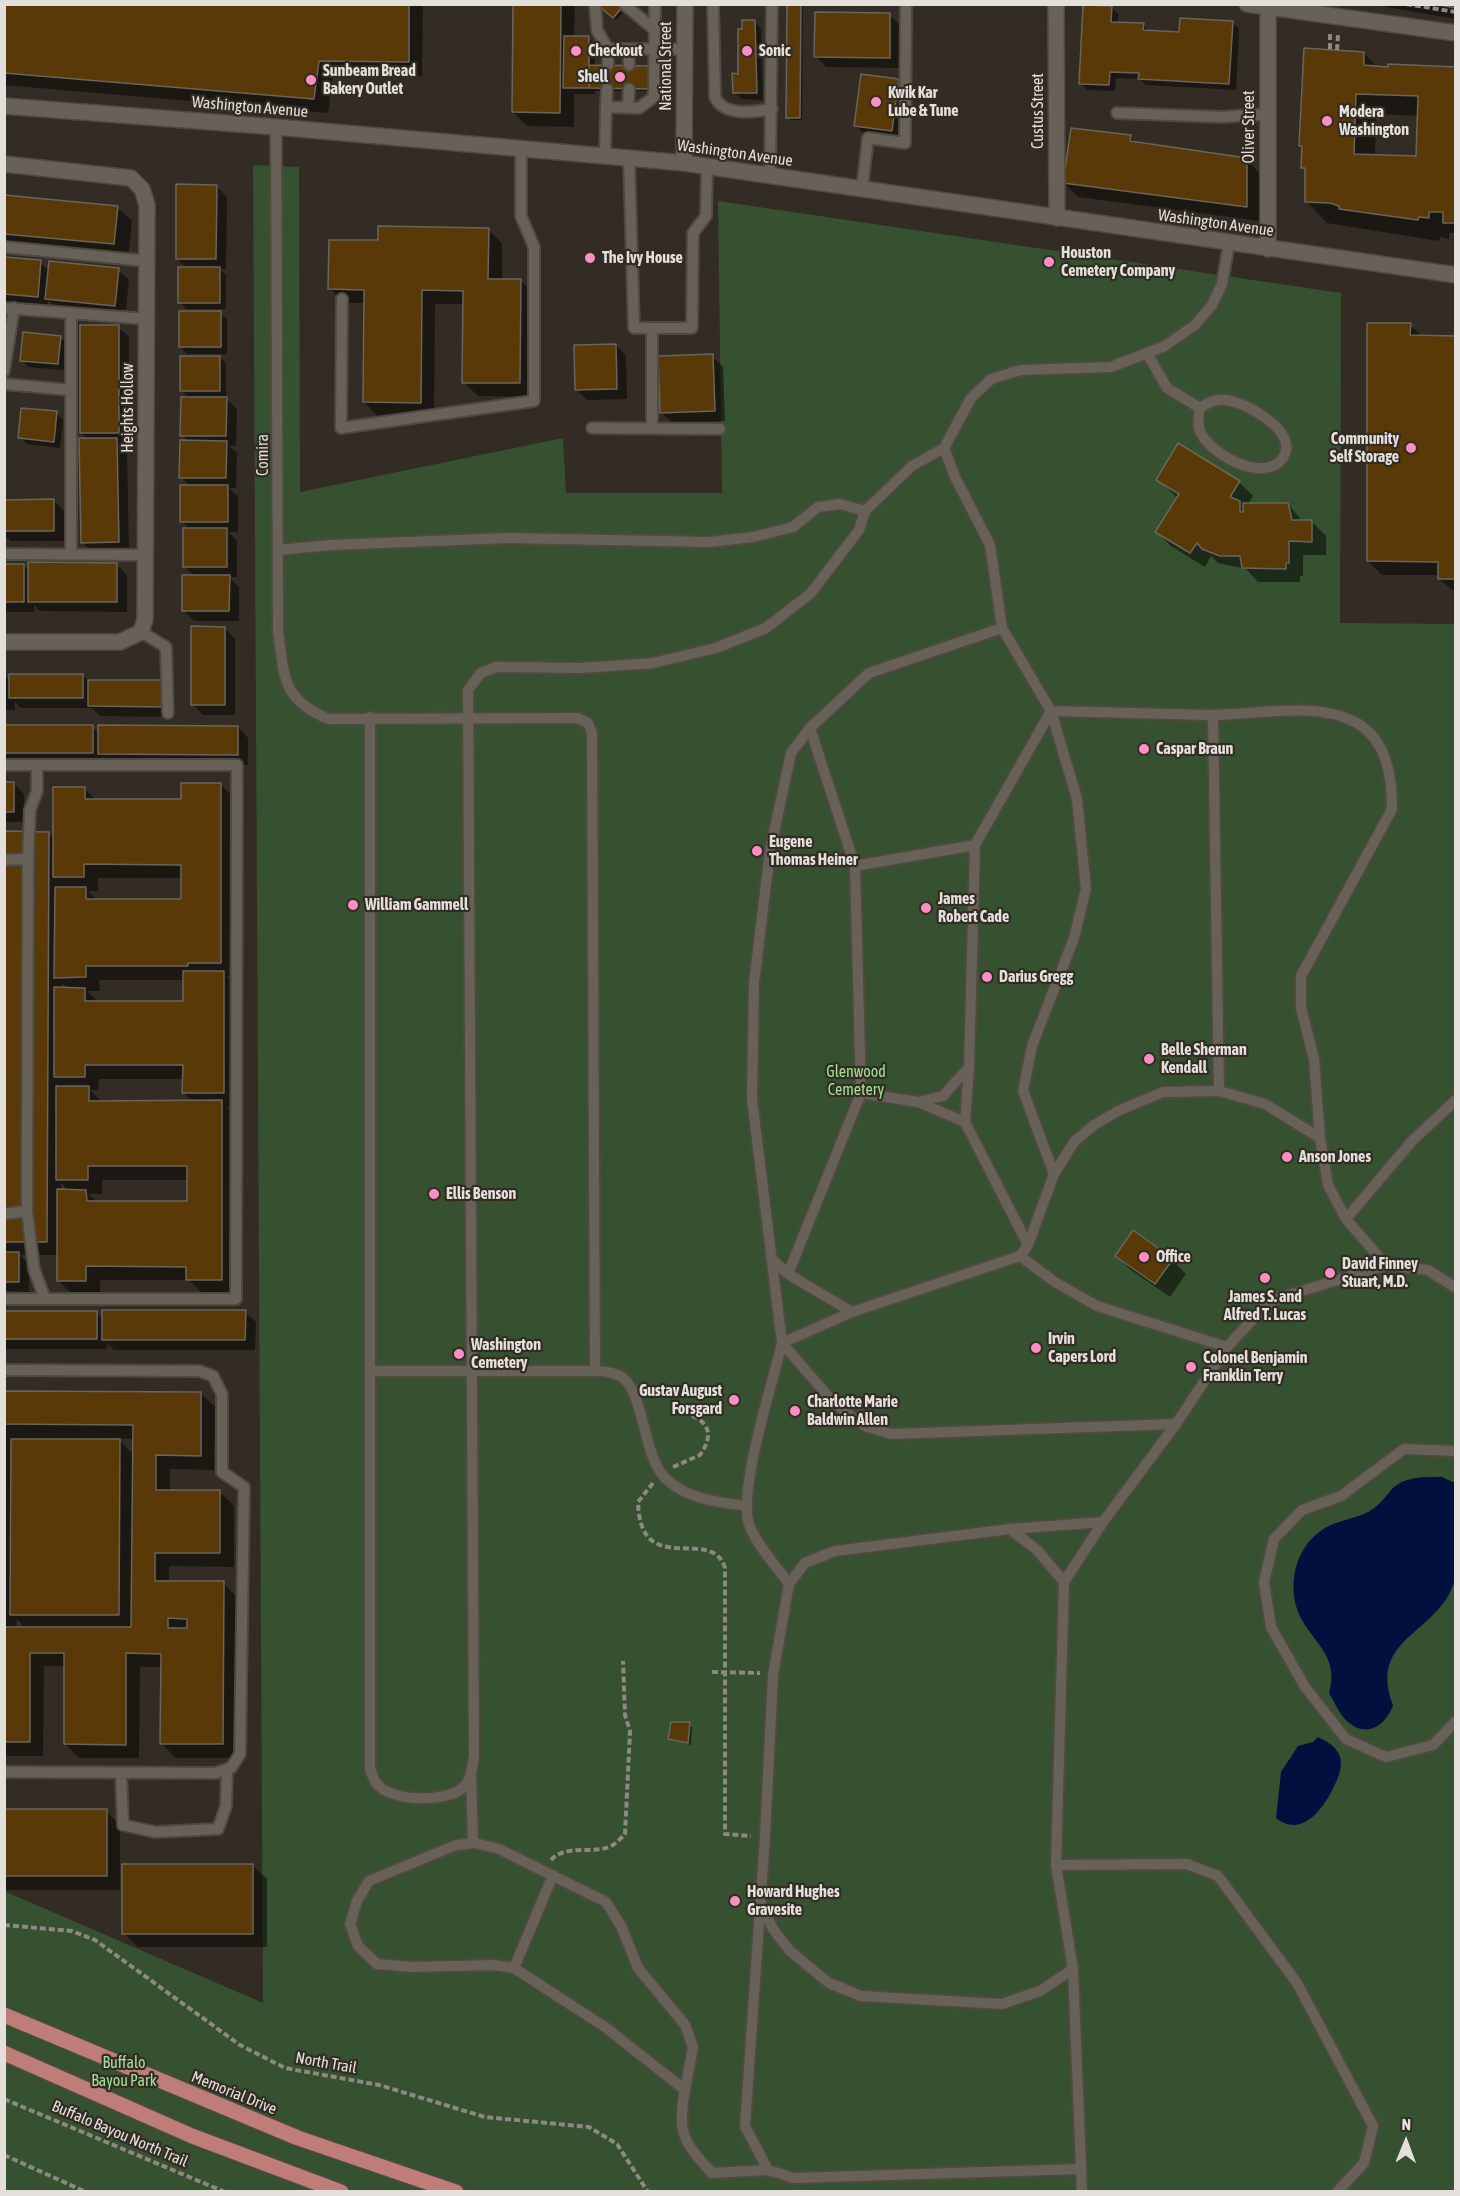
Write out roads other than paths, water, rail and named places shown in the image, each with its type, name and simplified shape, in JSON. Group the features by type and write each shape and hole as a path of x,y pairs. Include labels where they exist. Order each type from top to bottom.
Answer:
{"main road":[{"name":"Memorial Drive","path":"4,2015 298,2138 456,2192"},
{"path":"4,2053 192,2136 341,2192"}],"street":[{"name":"National Street","path":"684,163 685,4"},
{"name":"Custus Street","path":"1056,4 1057,218"},
{"path":"1247,4 1455,33"},
{"name":"Oliver Street","path":"1268,6 1268,249"},
{"name":"Washington Avenue","path":"4,106 684,163 1455,275"},
{"name":"Heights Hollow","path":"4,164 131,178 142,189 147,205 146,555 145,619 141,632"},
{"path":"4,642 120,642 141,632"}],"lane":[{"path":"595,4 597,30 608,49 608,65"},
{"path":"625,4 655,30"},
{"path":"722,4 714,9 715,98 717,103 727,110 772,109"},
{"path":"862,189 868,138 905,143 906,4"},
{"path":"770,176 771,5"},
{"path":"606,107 639,108 654,97 653,6"},
{"path":"608,49 685,49"},
{"path":"629,49 629,65"},
{"path":"605,157 607,88"},
{"path":"628,107 629,89"},
{"path":"1117,113 1222,117 1267,114"},
{"name":"Comira","path":"276,127 278,632 286,687 306,709 328,719 370,717 578,718 588,723 591,733 595,1371"},
{"path":"342,299 341,428 534,401 534,247 520,216 521,149"},
{"path":"629,159 634,328 692,328 693,233 706,216 707,166"},
{"path":"473,1843 471,1774 474,1756 472,1371 466,717 468,690 481,673 496,667 581,668 653,663 716,648 765,628 811,592 860,530 865,511 912,466 945,448 971,398 991,379 1021,370 1111,367 1148,355 1195,325 1212,305 1222,284 1229,243"},
{"path":"4,247 147,261"},
{"path":"4,371 9,308 147,319"},
{"path":"71,313 71,555"},
{"path":"651,328 652,428"},
{"path":"1148,355 1167,388 1200,408"},
{"path":"4,384 71,390"},
{"path":"1224,399 1243,405 1269,419 1282,435 1285,450 1282,459 1273,465 1257,468 1240,464 1215,450 1200,433 1197,420 1200,408 1209,402 1224,399"},
{"path":"592,428 720,429"},
{"path":"945,448 955,477 990,545 1002,628 1051,711 1077,799 1086,889 1074,938 1032,1046 1023,1091 1054,1174"},
{"path":"278,550 332,545 508,538 710,542 753,537 793,527 818,507 840,504 865,511"},
{"path":"4,554 146,555"},
{"path":"789,1584 749,1526 746,1506 749,1480 782,1343 752,1099 754,983 770,851 791,753 810,728 869,673 1002,628"},
{"path":"141,632 166,647 168,712"},
{"path":"1051,711 1213,715 1321,711 1356,722 1382,747 1392,782 1392,809 1301,976 1301,1008 1314,1059 1320,1138 1328,1185 1346,1219 1386,1265"},
{"path":"1028,1245 965,1122 969,1067 975,845 1051,711"},
{"path":"1213,715 1219,1091"},
{"path":"370,717 370,1769 378,1785 395,1795 433,1799 452,1796 465,1786 471,1774"},
{"path":"788,1274 861,1093 855,866 810,728"},
{"path":"4,765 237,765 236,1299 4,1299"},
{"path":"37,765 37,791 30,810 28,859 27,1211 34,1269 45,1299"},
{"path":"855,866 975,845"},
{"path":"4,860 28,859"},
{"path":"918,1102 943,1096 969,1067"},
{"path":"782,1343 852,1312 1020,1256 1028,1245 1054,1174 1074,1142 1094,1125 1118,1111 1163,1092 1219,1091 1265,1104 1320,1138"},
{"path":"861,1093 918,1102 965,1122"},
{"path":"1346,1219 1412,1142 1455,1100"},
{"path":"4,1214 27,1211"},
{"path":"1020,1256 1055,1282 1097,1305 1227,1347"},
{"path":"772,1259 788,1274 852,1312"},
{"path":"1082,2192 1073,1969 1056,1865 1064,1582 1103,1521 1176,1424 1227,1347 1266,1305 1276,1299 1386,1265 1428,1270 1455,1288"},
{"path":"782,1343 827,1395 849,1415 867,1427 892,1434 1176,1424"},
{"path":"4,1370 199,1371 213,1376 222,1394 222,1472 244,1487 240,1754 231,1768 215,1773 4,1772"},
{"path":"370,1371 610,1372 623,1378 631,1388 655,1461 662,1475 686,1493 716,1502 746,1506"},
{"path":"1455,1451 1404,1449 1341,1496 1302,1510 1274,1539 1264,1582 1271,1627 1305,1687 1346,1739 1386,1757 1433,1745 1455,1721"},
{"path":"768,2170 745,2127 761,1905 773,1673 789,1584 806,1563 835,1551 1010,1528 1103,1521"},
{"path":"1010,1528 1037,1550 1064,1582"},
{"path":"121,1773 123,1825 155,1832 218,1829 226,1806 227,1770"},
{"path":"685,2090 605,2027 514,1968 495,1965 412,1967 377,1964 358,1946 350,1924 357,1901 369,1881 456,1845 473,1843 499,1850 606,1902 621,1926 638,1968 685,2025 693,2047 680,2119 689,2149 712,2173 768,2170 794,2178 1080,2169"},
{"path":"1056,1865 1187,1864 1218,1876 1297,1983 1373,2126 1364,2163 1337,2192"},
{"path":"514,1968 553,1875"},
{"path":"761,1905 773,1929 790,1951 829,1983 861,1996 1002,2004 1040,1991 1073,1969"}],"place":[{"name":"Checkout","path":"576,51"},
{"name":"Sonic","path":"747,51"},
{"name":"Shell","path":"620,77"},
{"name":"Sunbeam Bread Bakery Outlet","path":"311,80"},
{"name":"Kwik Kar Lube & Tune","path":"876,102"},
{"name":"Modera Washington","path":"1327,121"},
{"name":"The Ivy House","path":"590,258"},
{"name":"Houston Cemetery Company","path":"1049,262"},
{"name":"Community Self Storage","path":"1411,448"},
{"name":"Caspar Braun","path":"1144,749"},
{"name":"Eugene Thomas Heiner","path":"757,851"},
{"name":"William Gammell","path":"353,905"},
{"name":"James Robert Cade","path":"926,908"},
{"name":"Darius Gregg","path":"987,977"},
{"name":"Belle Sherman Kendall","path":"1149,1059"},
{"name":"Anson Jones","path":"1287,1157"},
{"name":"Ellis Benson","path":"434,1194"},
{"name":"Office","path":"1144,1257"},
{"name":"David Finney Stuart, M.D.","path":"1330,1273"},
{"name":"James S. and Alfred T. Lucas","path":"1265,1278"},
{"name":"Irvin Capers Lord","path":"1036,1348"},
{"name":"Washington Cemetery","path":"459,1354"},
{"name":"Colonel Benjamin Franklin Terry","path":"1191,1367"},
{"name":"Gustav August Forsgard","path":"734,1400"},
{"name":"Charlotte Marie Baldwin Allen","path":"795,1411"},
{"name":"Howard Hughes Gravesite","path":"735,1901"}],"park label":[{"name":"Glenwood Cemetery","path":"856,1081"},
{"name":"Buffalo Bayou Park","path":"124,2072"}]}
